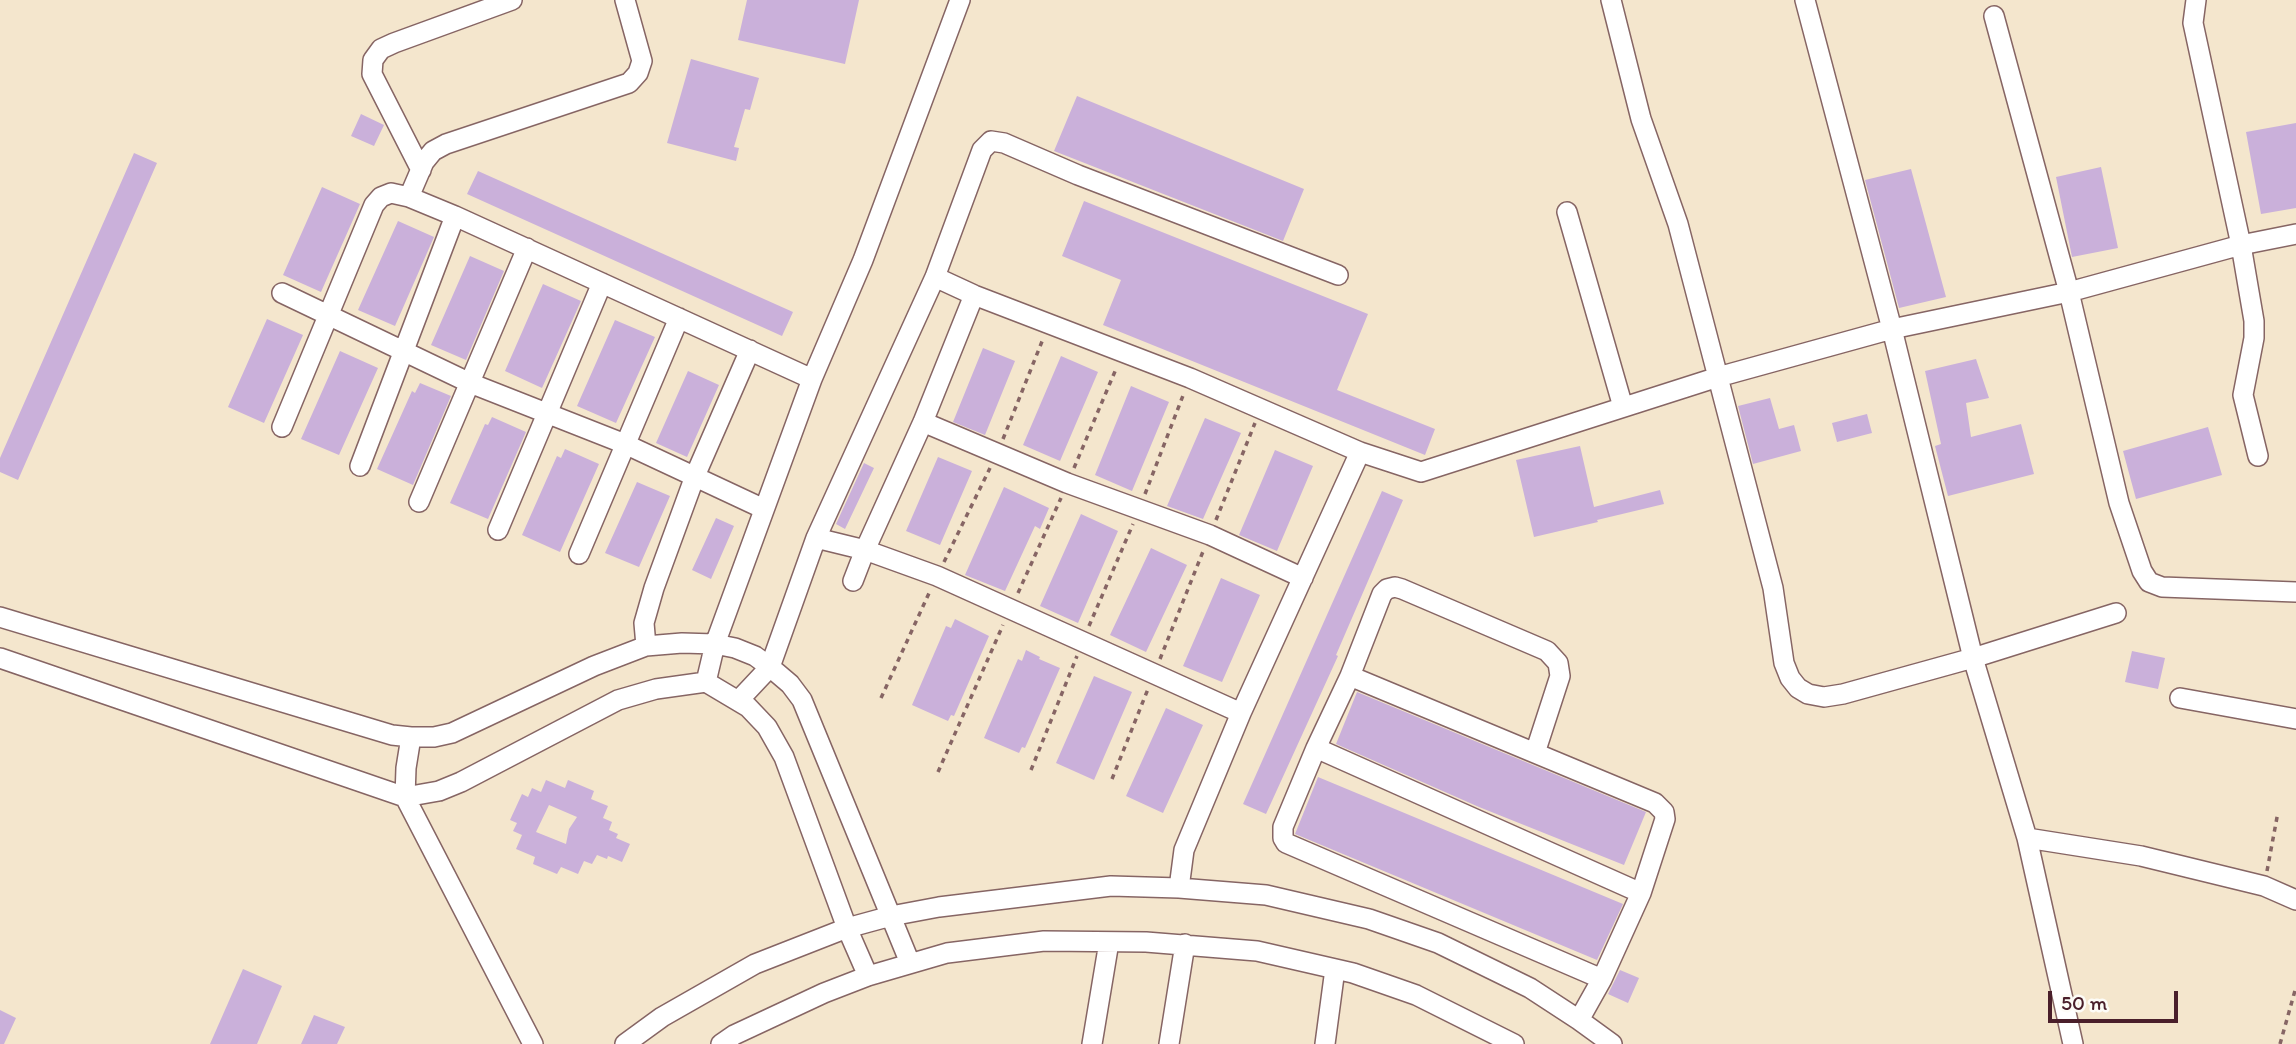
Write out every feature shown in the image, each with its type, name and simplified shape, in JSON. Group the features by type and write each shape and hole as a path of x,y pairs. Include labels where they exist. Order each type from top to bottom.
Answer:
{"street":[{"path":"421,170 372,74 373,60 381,49 387,46 512,0"},
{"path":"409,197 433,151 446,144 629,83 638,73 642,61 625,0"},
{"path":"706,682 715,644 812,379 863,260 960,0"},
{"path":"1611,0 1641,119 1678,224 1718,377 1773,588 1784,663 1798,688 1808,694 1824,697 1843,694 1973,658 2116,613"},
{"path":"1805,0 1892,330 1973,658 2027,838 2073,1044"},
{"path":"2196,0 2193,23 2241,246 2254,321 2254,338 2244,395 2258,456"},
{"path":"1994,16 2068,292 2134,554 2149,582 2161,587 2296,592"},
{"path":"738,701 770,667 816,538 935,277 982,150 991,141 997,140 1077,176 1338,275"},
{"path":"282,427 373,205 381,197 391,193 409,197 455,216 812,379"},
{"path":"1567,212 1623,407"},
{"path":"360,466 455,216"},
{"path":"935,277 974,295 1190,378 1360,452 1421,472 1718,377 1892,330 2068,292 2296,234"},
{"path":"419,502 527,248"},
{"path":"498,530 602,283"},
{"path":"282,293 470,383 625,444 764,509"},
{"path":"853,581 923,422 974,295"},
{"path":"579,554 679,318"},
{"path":"646,646 644,623 648,609 695,476 750,350"},
{"path":"923,422 1067,483 1210,535 1303,578"},
{"path":"1179,888 1184,850 1241,713 1360,452"},
{"path":"816,538 865,550 937,576 1241,713"},
{"path":"1535,753 1560,677 1558,663 1547,651 1411,593 1395,587 1387,589 1382,594 1350,676 1283,827 1283,838 1286,843 1602,979"},
{"path":"0,617 391,735 411,737 434,737 452,733 594,666 646,646 682,643 715,644 735,648 755,656 770,667 790,684 802,700 910,963"},
{"path":"0,658 405,797 439,791 461,782 618,700 656,689 706,682 748,707 767,727 784,757 847,928 869,976"},
{"path":"1350,676 1660,807 1665,819 1641,893 1602,979 1579,1020"},
{"path":"2180,698 2296,719"},
{"path":"411,737 405,797 533,1044"},
{"path":"1316,748 1641,893"},
{"path":"2027,838 2141,856 2264,886 2296,900"},
{"path":"625,1044 662,1017 755,964 847,928 939,907 1111,886 1266,895 1369,919 1437,943 1530,988 1612,1044"},
{"path":"721,1044 734,1035 824,993 869,976 947,953 1044,941 1185,944 1257,951 1335,969 1416,995 1514,1044"},
{"path":"1092,1044 1109,942"},
{"path":"1169,1044 1185,944"},
{"path":"1325,1044 1335,969"}],"path":[{"path":"881,698 997,453 1049,324"},
{"path":"938,772 1124,351"},
{"path":"1031,770 1139,510 1190,378"},
{"path":"1112,779 1262,408"},
{"path":"2264,886 2278,812"},
{"path":"2280,1044 2296,987"}],"building":[{"path":"747,0 859,0 845,64 738,40"},
{"path":"691,59 759,78 750,110 745,109 734,147 739,148 736,161 667,143"},
{"path":"1077,96 1304,189 1283,241 1054,151"},
{"path":"361,114 384,125 374,146 351,136"},
{"path":"2296,123 2296,208 2261,214 2246,132"},
{"path":"134,153 157,163 18,480 0,472 0,458"},
{"path":"2101,167 2118,248 2072,257 2056,177"},
{"path":"1911,169 1946,297 1899,308 1865,180"},
{"path":"478,171 793,312 782,336 467,194"},
{"path":"322,187 360,204 321,292 283,275"},
{"path":"1084,201 1368,314 1337,390 1435,429 1425,455 1103,325 1121,280 1062,256"},
{"path":"398,221 434,237 395,326 358,310"},
{"path":"470,256 504,271 466,360 431,345"},
{"path":"543,284 581,301 542,388 505,371"},
{"path":"267,319 303,335 264,423 228,407"},
{"path":"615,320 655,337 616,423 577,406"},
{"path":"983,348 1015,361 985,435 953,422"},
{"path":"340,351 378,368 339,455 301,439"},
{"path":"1061,356 1098,372 1060,461 1023,445"},
{"path":"1976,359 1989,398 1966,403 1971,437 2021,424 2034,474 1948,496 1935,446 1941,444 1925,371"},
{"path":"688,371 719,385 687,457 656,443"},
{"path":"420,383 451,396 413,485 377,469 412,391 415,393"},
{"path":"1131,386 1169,402 1132,491 1095,475"},
{"path":"1770,398 1779,429 1794,425 1801,451 1753,464 1738,406"},
{"path":"1867,414 1872,433 1837,442 1832,423"},
{"path":"492,417 526,432 488,519 450,503 485,424 488,425"},
{"path":"1205,418 1241,433 1203,519 1167,506"},
{"path":"2208,427 2222,475 2136,499 2123,451"},
{"path":"1580,446 1594,507 1660,490 1664,504 1534,537 1516,460"},
{"path":"565,449 599,464 560,552 522,535 557,456 561,458"},
{"path":"1275,450 1313,466 1277,551 1239,535"},
{"path":"938,457 972,471 940,545 906,531"},
{"path":"864,463 874,468 845,529 836,524"},
{"path":"637,482 670,496 639,567 605,553"},
{"path":"1004,487 1049,508 1040,529 1035,526 1005,591 965,575"},
{"path":"1382,491 1403,500 1336,655 1338,656 1266,814 1243,804"},
{"path":"1081,514 1118,531 1078,623 1040,606"},
{"path":"716,518 734,526 711,579 692,570"},
{"path":"1151,548 1187,565 1146,652 1110,635"},
{"path":"1221,578 1260,595 1222,682 1183,666"},
{"path":"955,619 989,636 954,716 951,715 948,721 912,705 946,626 951,628"},
{"path":"1026,650 1060,668 1025,748 1022,747 1019,753 984,738 1018,659 1022,661"},
{"path":"2132,651 2165,658 2158,689 2125,682"},
{"path":"1094,676 1132,692 1094,780 1056,763"},
{"path":"1357,692 1646,812 1624,865 1479,807 1336,744"},
{"path":"1166,708 1203,725 1163,813 1126,796"},
{"path":"1318,777 1623,904 1597,960 1295,834"},
{"path":"546,780 565,788 568,780 594,791 591,799 608,806 603,818 612,822 609,830 618,834 616,838 630,844 622,862 597,855 592,864 584,861 578,874 561,867 557,874 533,864 535,857 516,849 522,835 513,831 517,823 510,820 522,794 528,797 532,788 541,792","holes":["549,805 577,817 569,829 566,844 536,832"]},
{"path":"243,969 282,986 257,1044 210,1044"},
{"path":"1620,970 1639,978 1628,1003 1608,994"},
{"path":"0,1010 16,1018 4,1044 0,1044"},
{"path":"314,1015 345,1027 337,1044 301,1044"}]}
